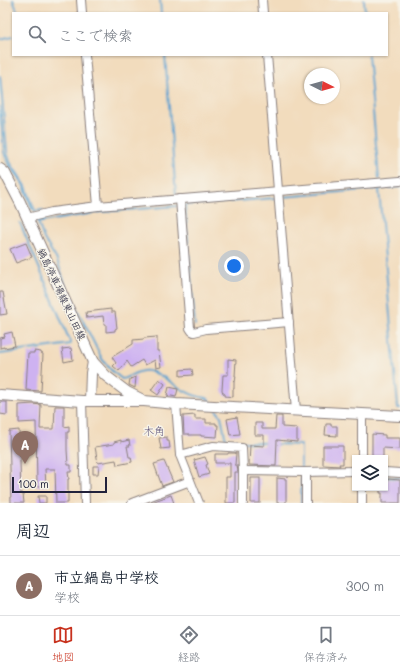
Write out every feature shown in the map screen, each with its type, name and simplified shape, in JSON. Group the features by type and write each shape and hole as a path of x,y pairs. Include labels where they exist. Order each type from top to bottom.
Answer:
{"main road":[{"name":"鍋島停車場線東山田線","path":"0,169 4,173 20,202 93,362 106,376 127,392 144,401"},
{"path":"86,401 93,362"},
{"name":"鍋島停車場線東山田線","path":"0,395 86,401 144,401 400,416"}],"street":[{"path":"81,0 82,12"},
{"path":"262,0 263,12"},
{"path":"85,56 98,206"},
{"path":"266,56 296,410"},
{"path":"27,218 52,212 98,206 400,181"},
{"path":"180,199 190,328 192,331 289,322"},
{"path":"85,503 86,401"},
{"path":"176,404 180,455 199,499 199,503"},
{"path":"362,414 362,455"},
{"path":"180,455 213,446 242,448 243,503"},
{"path":"243,471 352,471"},
{"path":"303,472 306,503"},
{"path":"388,472 400,473"},
{"path":"132,503 190,481"},
{"path":"362,491 362,503"}],"building":[{"path":"26,243 32,257 16,263 10,249"},
{"path":"0,292 3,292 7,314 0,315"},
{"path":"111,309 111,312 115,312 117,328 115,331 106,332 106,324 104,324 103,316 87,318 86,312"},
{"path":"12,332 15,346 0,348 0,338 5,337 4,334"},
{"path":"157,337 157,351 159,351 161,367 156,368 155,360 145,365 142,360 131,367 127,361 119,371 113,366 116,363 112,357 133,344 133,340"},
{"path":"71,348 73,360 64,362 62,349"},
{"path":"34,351 41,352 43,354 41,391 26,390 28,353 34,353"},
{"path":"228,359 236,360 236,376 235,382 234,381 233,397 225,396 222,390 223,375 228,375"},
{"path":"192,369 193,375 180,376 180,370"},
{"path":"136,377 135,388 129,385 130,379"},
{"path":"159,379 165,384 158,395 151,390"},
{"path":"169,387 178,389 176,397 167,395"},
{"path":"0,402 7,402 7,415 0,414"},
{"path":"19,405 41,405 40,429 54,429 55,406 64,406 64,427 69,426 69,432 67,432 68,465 71,465 71,472 68,472 68,503 56,503 55,469 45,469 46,486 37,486 36,422 19,423"},
{"path":"195,415 195,419 206,419 206,423 216,423 216,425 218,425 217,437 184,434 183,416"},
{"path":"276,416 282,416 282,427 297,428 297,442 277,440 276,466 249,465 250,445 264,446 264,435 255,435 255,423 262,423 262,429 275,429"},
{"path":"237,417 240,434 230,435 227,419"},
{"path":"326,424 337,426 337,436 325,435"},
{"path":"19,430 21,494 23,494 24,503 11,503 9,431"},
{"path":"372,434 385,435 385,438 400,438 400,449 383,448 383,455 372,455"},
{"path":"167,437 170,448 161,449 159,438"},
{"path":"121,440 121,442 129,440 130,446 127,446 129,457 131,457 132,462 117,465 116,460 98,463 95,447 114,444 114,442"},
{"path":"323,446 343,446 343,464 339,464 340,466 323,465"},
{"path":"236,453 235,465 237,465 238,472 235,472 235,503 226,503 226,477 230,477 230,463 215,463 215,454"},
{"path":"205,457 208,464 206,465 209,474 199,477 194,460"},
{"path":"164,461 173,482 162,486 154,464"},
{"path":"93,466 99,466 98,474 93,474"},
{"path":"251,478 260,478 260,503 251,503"},
{"path":"277,478 286,479 286,503 277,503"},
{"path":"388,480 400,480 400,503 382,503 382,493 380,493 380,491 388,491"},
{"path":"171,495 174,503 152,503 152,502"},
{"path":"38,496 46,496 46,503 39,503"}],"waterway":[{"path":"13,0 18,12"},
{"path":"160,0 161,12"},
{"path":"364,0 365,12"},
{"path":"0,39 12,36"},
{"path":"165,56 176,195"},
{"path":"368,56 379,179"},
{"path":"0,76 7,152 10,162 26,186 35,211 43,210"},
{"path":"0,107 4,152 8,164 19,177 25,188 32,209"},
{"path":"282,197 400,187"},
{"path":"379,189 398,408 400,408"},
{"path":"185,205 275,198"},
{"path":"185,205 195,325"},
{"path":"53,220 100,212 177,206"},
{"path":"37,221 44,220"},
{"path":"52,220 38,223 44,239 57,260 67,289 102,359 112,371 122,379 141,371 153,372 184,391 195,396 207,398 210,401"},
{"path":"0,354 71,344 20,223"},
{"path":"216,410 221,416 226,441 266,443"},
{"path":"274,444 301,445 301,470"},
{"path":"301,474 301,503"},
{"path":"388,477 400,478"}],"place":[{"name":"市立鍋島中学校","path":"25,464"}],"district":[{"name":"木角","path":"154,430"}]}
